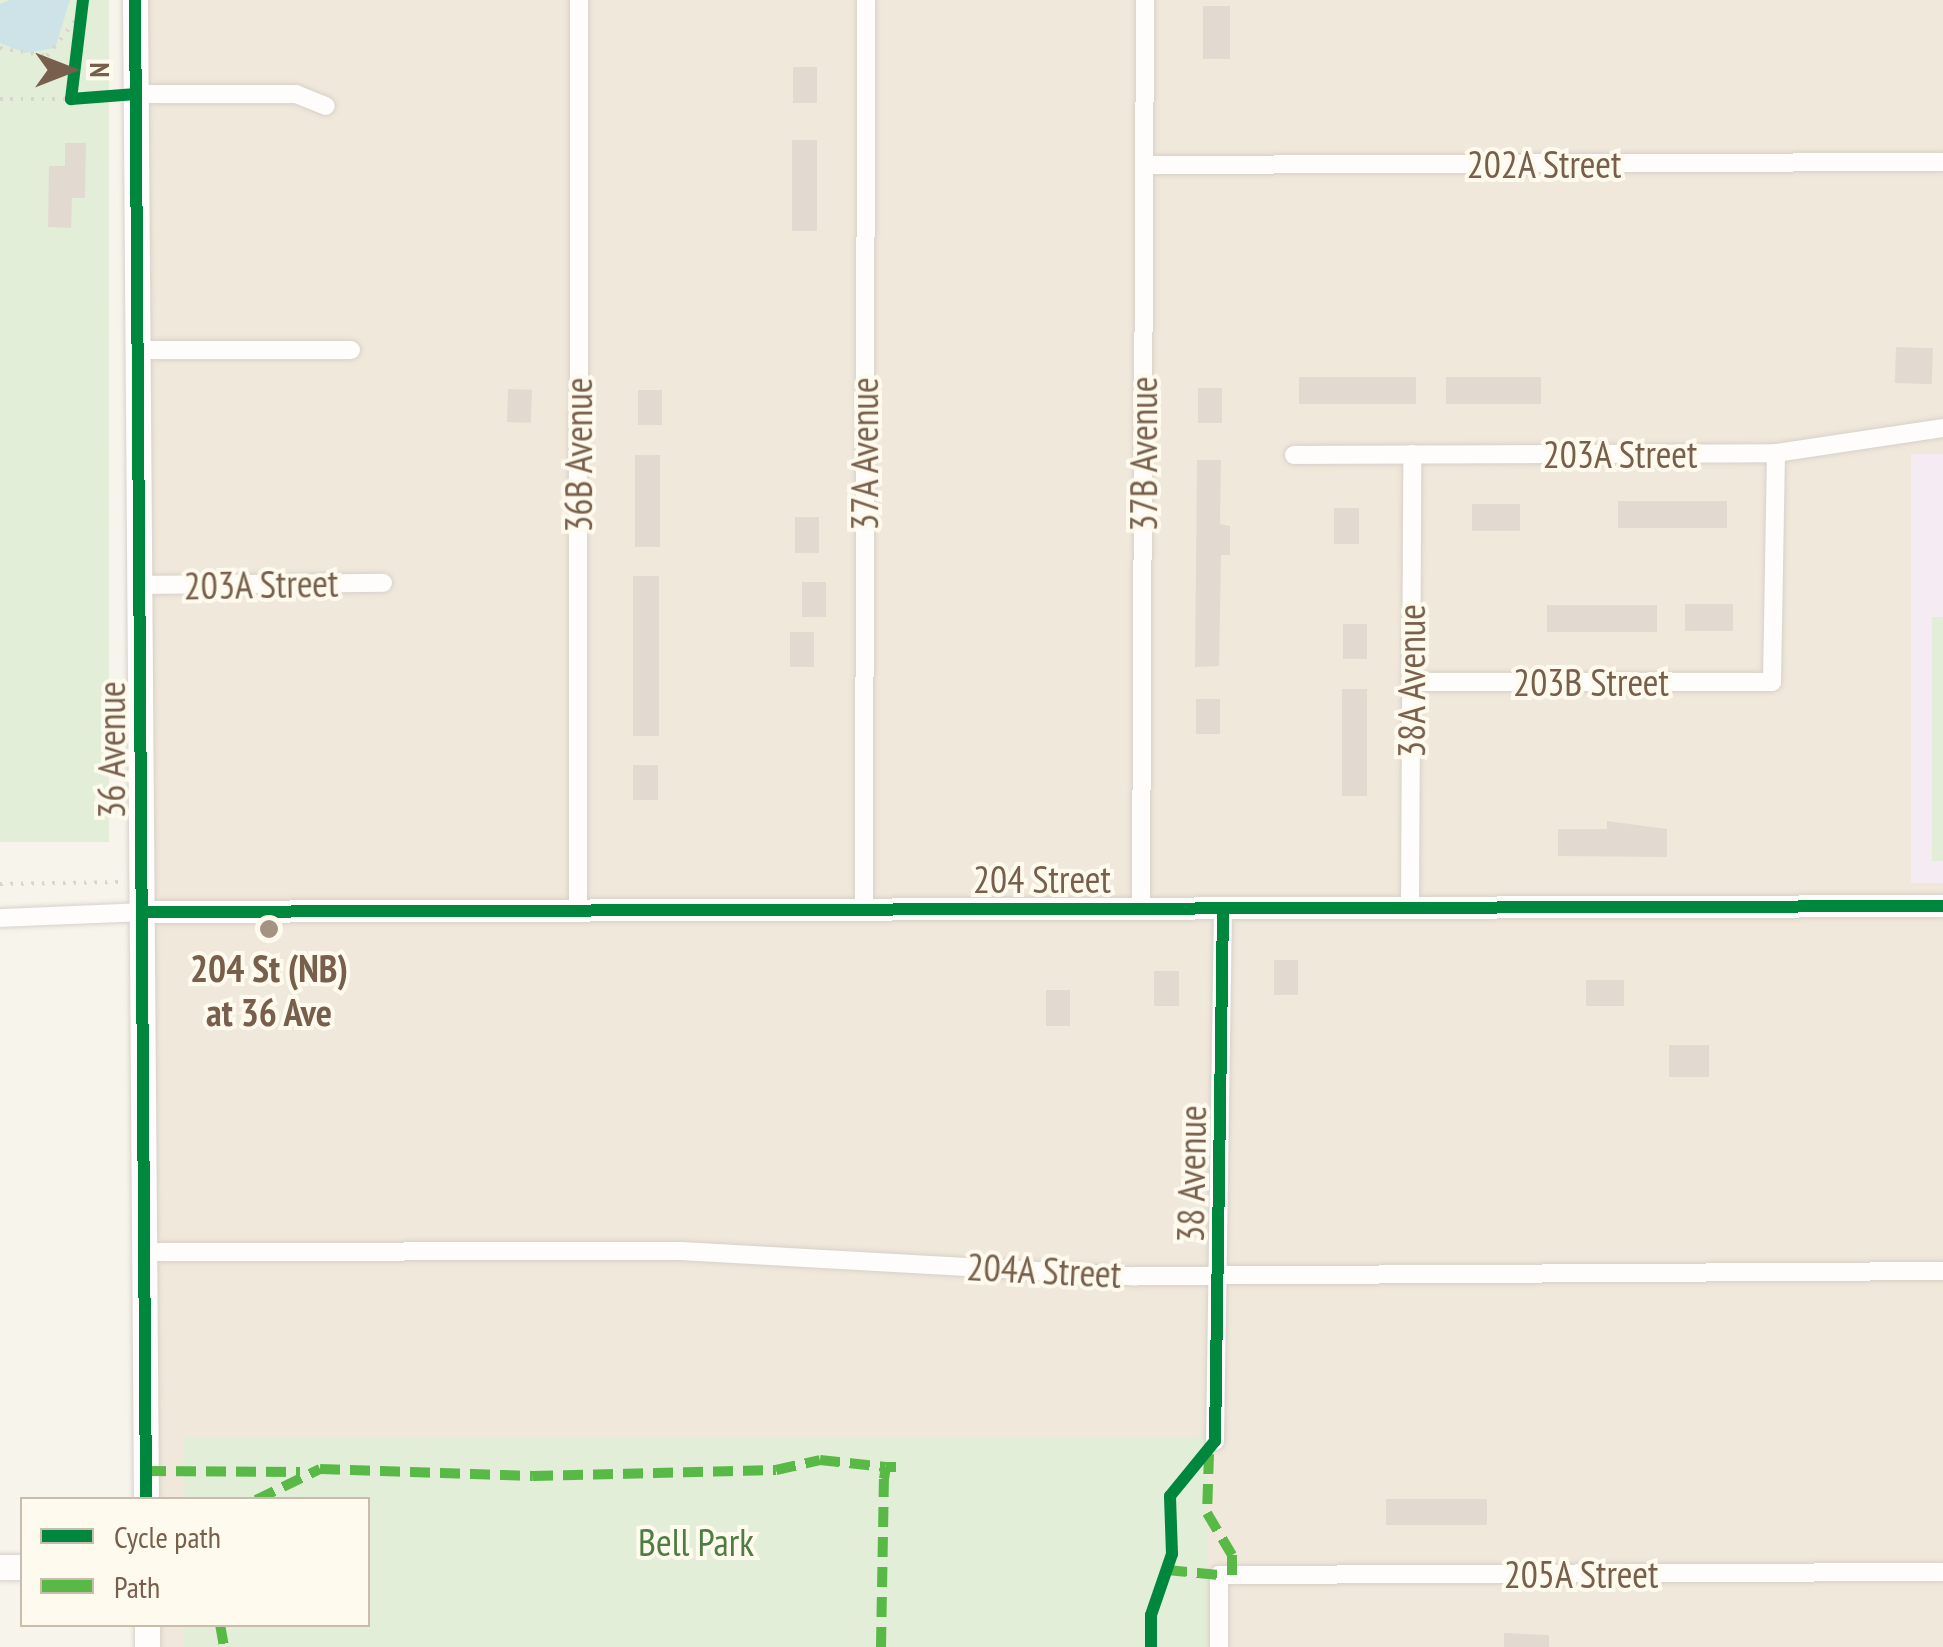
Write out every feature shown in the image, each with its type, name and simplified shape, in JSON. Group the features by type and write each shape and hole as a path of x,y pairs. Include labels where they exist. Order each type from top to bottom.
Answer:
{"main road":[{"name":"36 Avenue","path":"135,0 146,1497"}],"street":[{"name":"36B Avenue","path":"578,910 579,0"},
{"name":"37A Avenue","path":"864,909 866,0"},
{"name":"37B Avenue","path":"1140,908 1144,0"},
{"path":"136,94 296,94 326,106"},
{"name":"202A Street","path":"1145,166 1943,162"},
{"path":"138,350 351,350"},
{"name":"203A Street","path":"1294,455 1776,453 1943,428"},
{"name":"203B Street","path":"1411,682 1772,682 1776,453"},
{"name":"38A Avenue","path":"1410,908 1412,454"},
{"name":"203A Street","path":"140,585 384,583"},
{"name":"204 Street","path":"142,912 1943,906"},
{"name":"38 Avenue","path":"1216,1441 1223,908"},
{"path":"0,918 142,912"},
{"name":"204A Street","path":"145,1252 681,1251 1219,1274 1943,1271"},
{"name":"205A Street","path":"1219,1647 1219,1576 1943,1572"}],"path":[{"path":"78,42 83,6"},
{"path":"0,48 48,56 83,6"},
{"path":"71,80 71,99"},
{"path":"0,99 87,98"},
{"path":"0,884 142,882"}],"shaded area":[{"path":"10,0 70,0 55,48 25,53 0,43 0,4"},
{"path":"136,0 1943,0 1943,1647 148,1647 148,1627 370,1627 370,1497 147,1497"},
{"path":"1911,454 1943,454 1943,883 1911,883"}],"green space":[{"path":"0,0 109,0 109,842 0,842"},
{"path":"1932,617 1943,617 1943,861 1932,861"},
{"name":"Bell Park","path":"184,1437 1208,1437 1208,1647 184,1647 184,1627 370,1627 370,1497 184,1497"}],"building":[{"path":"1203,6 1230,6 1230,59 1203,59"},
{"path":"793,67 817,67 817,103 793,103"},
{"path":"792,140 817,140 817,231 792,231"},
{"path":"65,143 86,143 85,198 72,198 71,228 48,227 49,166 65,166"},
{"path":"1896,347 1933,348 1932,384 1895,383"},
{"path":"1299,377 1416,377 1416,404 1299,404"},
{"path":"1446,377 1541,377 1541,404 1446,404"},
{"path":"1198,388 1222,388 1222,423 1198,423"},
{"path":"508,389 532,390 531,423 507,422"},
{"path":"638,390 662,390 662,425 638,425"},
{"path":"635,455 660,455 660,547 635,547"},
{"path":"1197,460 1221,460 1220,524 1230,526 1230,555 1221,555 1219,666 1195,667"},
{"path":"1618,501 1727,501 1727,528 1618,528"},
{"path":"1472,504 1520,504 1520,531 1472,531"},
{"path":"1334,508 1359,508 1359,544 1334,544"},
{"path":"795,517 819,517 819,553 795,553"},
{"path":"633,576 659,576 659,736 633,736"},
{"path":"802,582 826,582 826,617 802,617"},
{"path":"1685,604 1733,604 1733,631 1685,631"},
{"path":"1547,605 1657,605 1657,632 1547,632"},
{"path":"1343,624 1367,624 1367,659 1343,659"},
{"path":"790,632 814,632 814,667 790,667"},
{"path":"1342,689 1367,689 1367,796 1342,796"},
{"path":"1196,699 1220,699 1220,734 1196,734"},
{"path":"633,765 658,765 658,800 633,800"},
{"path":"1607,821 1667,829 1667,857 1558,856 1558,829 1607,829"},
{"path":"1274,960 1298,960 1298,995 1274,995"},
{"path":"1154,971 1179,971 1179,1006 1154,1006"},
{"path":"1586,980 1624,980 1624,1006 1586,1006"},
{"path":"1046,990 1070,990 1070,1026 1046,1026"},
{"path":"1669,1045 1709,1045 1709,1077 1669,1077"},
{"path":"1386,1499 1487,1499 1487,1525 1386,1525"},
{"path":"1504,1633 1549,1635 1549,1647 1504,1647"}],"marked path":[{"path":"1209,1454 1207,1513 1232,1555 1232,1575"},
{"path":"262,1497 320,1469 533,1476 776,1470 820,1460 886,1467"},
{"path":"881,1647 884,1479 886,1467 896,1467"},
{"path":"146,1471 300,1472"},
{"path":"1167,1570 1219,1575"},
{"path":"221,1627 224,1647"}],"cycle path":[{"path":"83,0 71,99 136,94"},
{"path":"135,0 146,1497"},
{"path":"142,912 1943,906"},
{"path":"1151,1647 1151,1615 1172,1554 1170,1496 1215,1441 1223,908"}],"place":[{"name":"204 St (NB) at 36 Ave","path":"269,929"}]}
